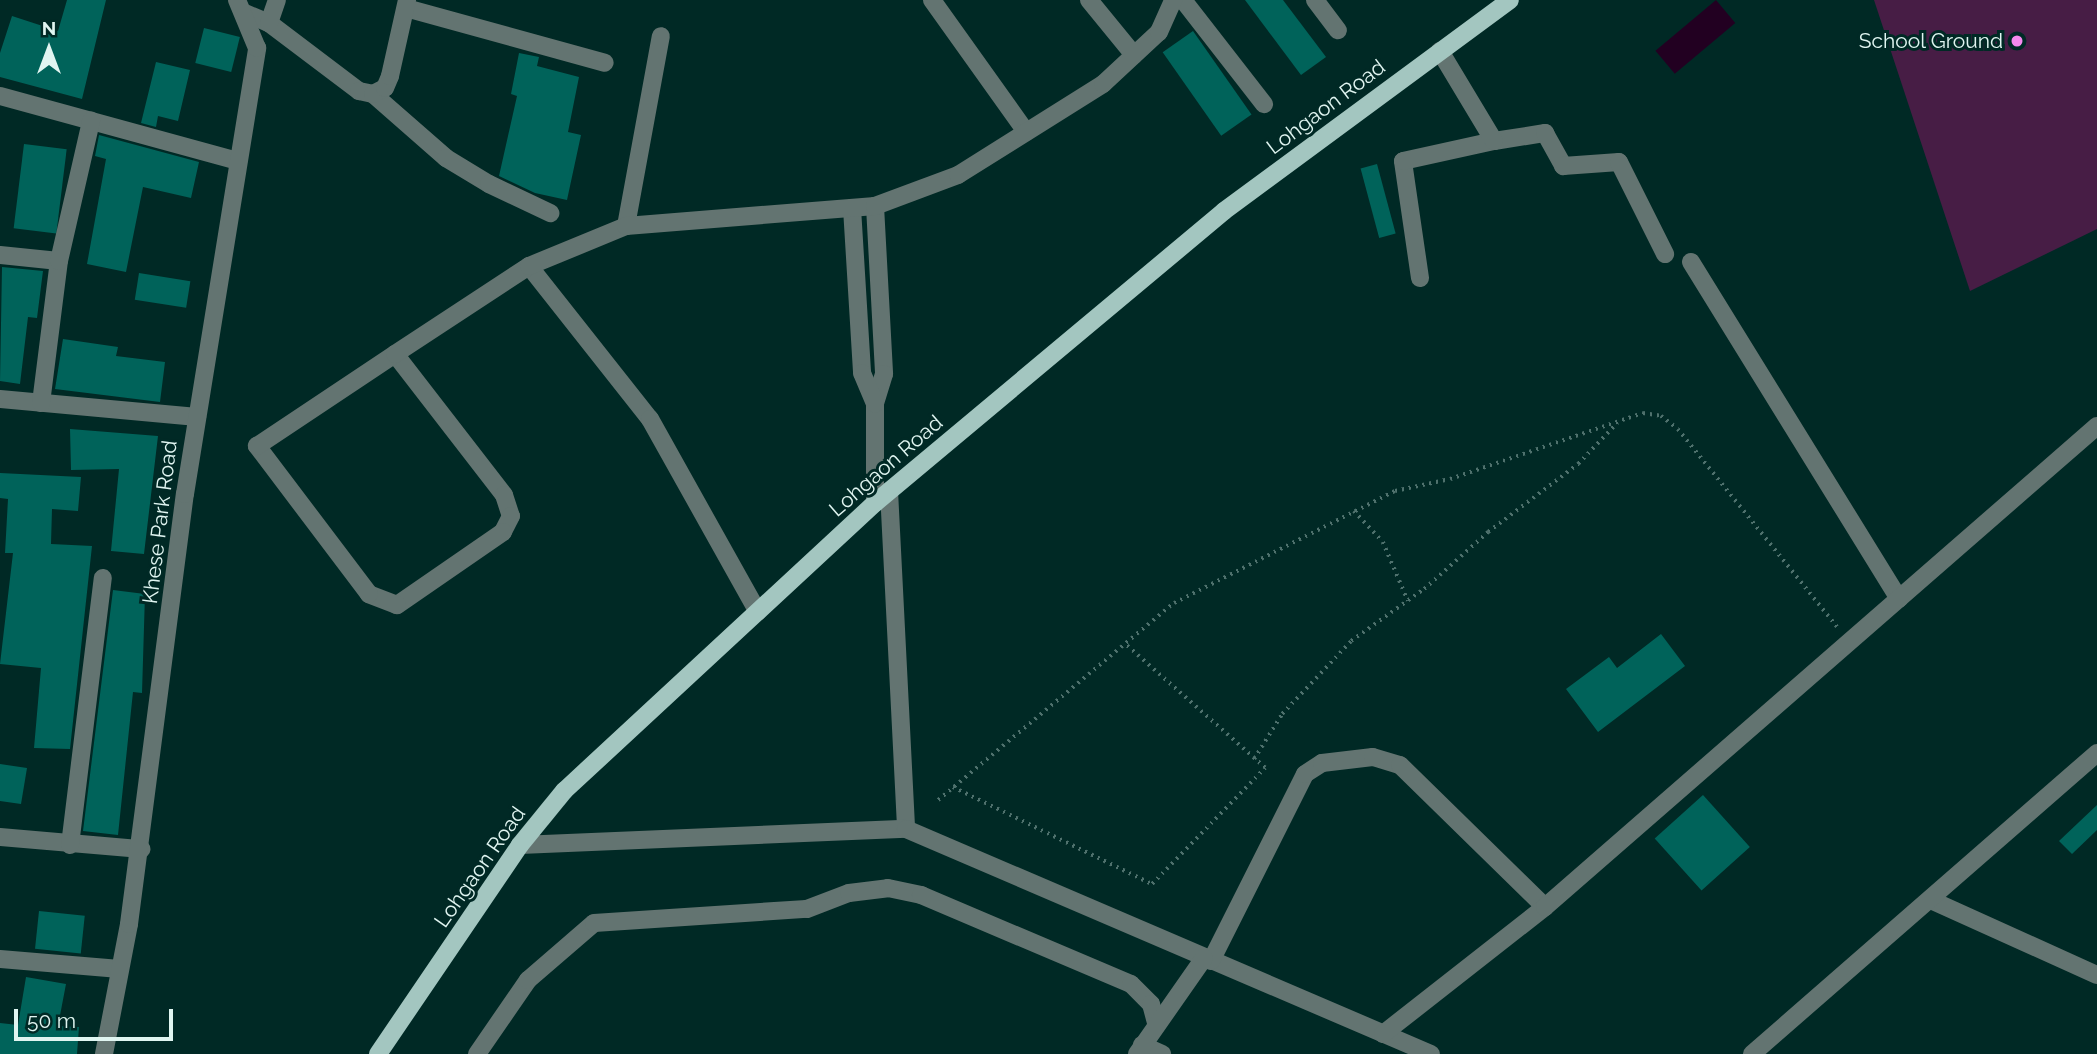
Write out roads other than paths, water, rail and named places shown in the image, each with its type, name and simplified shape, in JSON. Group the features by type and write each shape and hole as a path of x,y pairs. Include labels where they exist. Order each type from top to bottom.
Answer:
{"main road":[{"name":"Lohgaon Road","path":"378,1054 520,845 564,790 875,503 1224,211 1510,0"}],"street":[{"path":"270,23 277,0"},
{"path":"932,0 1026,132"},
{"path":"1089,0 1134,55"},
{"path":"395,354 504,495 511,516 503,532 397,606 369,594 257,446 395,354 528,266 626,226 875,206 958,175 1103,84 1159,32 1172,0"},
{"path":"1183,0 1264,104"},
{"path":"1315,0 1338,30"},
{"path":"373,94 385,88 390,76 407,4 605,63"},
{"path":"241,6 270,23 359,91 373,94 446,158 489,184 550,213"},
{"name":"Khese Park Road","path":"104,1054 141,849 197,416 257,48 241,6"},
{"path":"626,226 661,36"},
{"path":"1440,51 1494,141"},
{"path":"0,96 238,161"},
{"path":"41,403 59,261 91,121"},
{"path":"1420,278 1403,161 1545,133 1563,166 1619,162 1665,254"},
{"path":"875,206 884,374 875,404 875,503"},
{"path":"852,208 862,373 875,404"},
{"path":"0,255 59,261"},
{"path":"1691,262 1899,599"},
{"path":"528,266 650,419 758,612"},
{"path":"0,399 197,416"},
{"path":"1383,1034 1545,906 2097,426"},
{"path":"890,491 906,829"},
{"path":"70,845 103,578"},
{"path":"1752,1054 1933,901 2097,753"},
{"path":"1162,1054 1139,1050 1156,1023 1207,960 1305,774 1322,763 1373,757 1400,765 1545,906"},
{"path":"520,845 906,829 1431,1054"},
{"path":"0,837 141,849"},
{"path":"477,1054 528,980 594,923 807,909 849,893 888,888 920,895 1131,984 1151,1004 1156,1023"},
{"path":"1933,901 2097,975"},
{"path":"0,959 120,969"}],"place":[{"name":"School Ground","path":"2017,41"}]}
